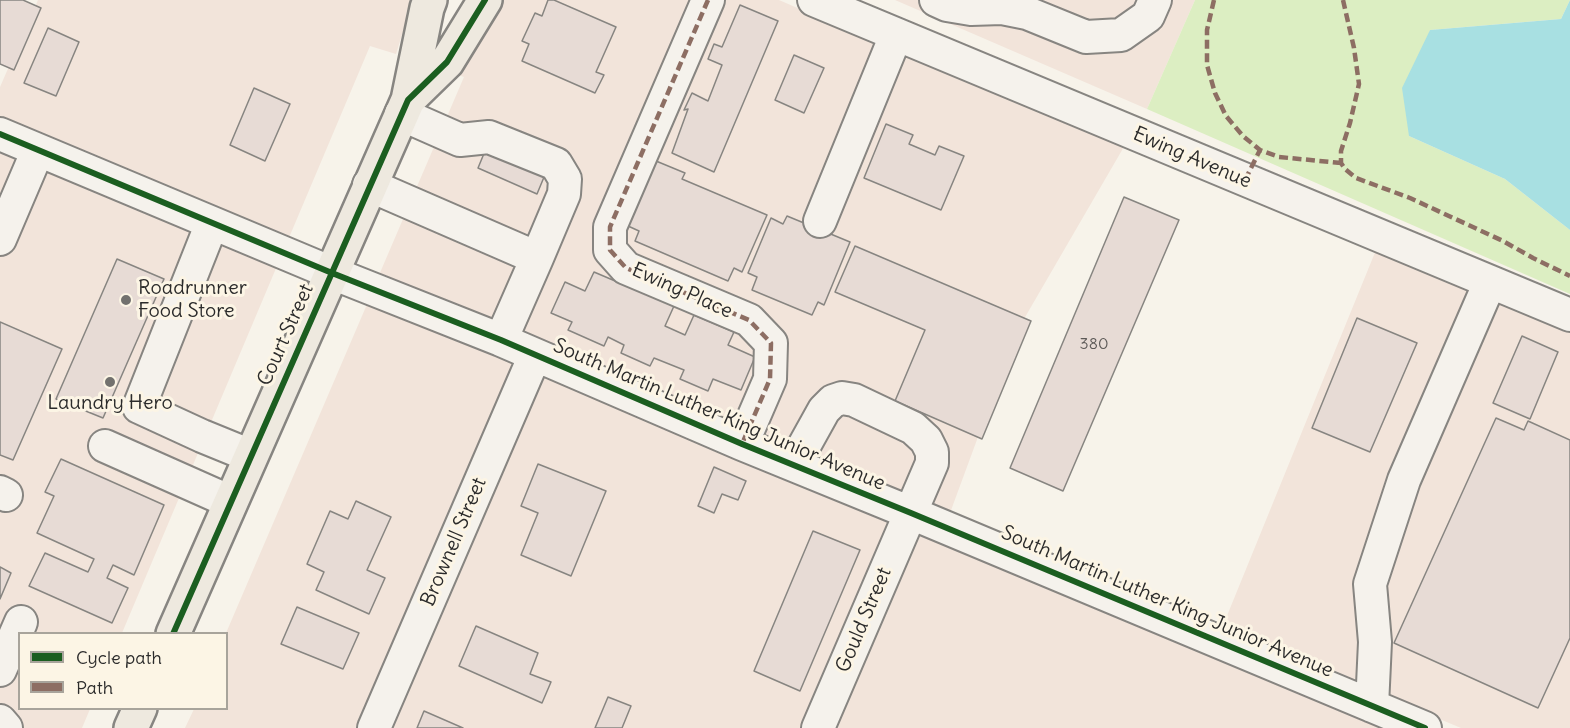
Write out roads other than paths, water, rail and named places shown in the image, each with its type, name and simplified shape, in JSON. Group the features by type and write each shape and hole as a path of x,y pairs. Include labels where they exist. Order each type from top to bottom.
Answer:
{"main road":[{"path":"405,107 426,8 430,0"},
{"name":"Court Street","path":"173,632 405,107 447,62 485,0"},
{"path":"131,728 139,710"}],"street":[{"name":"Ewing Place","path":"708,0 610,227 610,250 626,268 749,320 771,343 770,379 742,444"},
{"path":"936,0 947,5 971,9 1002,8 1027,14 1086,37 1121,35 1148,16 1155,0"},
{"name":"Ewing Avenue","path":"832,4 896,35 1570,315"},
{"path":"820,220 896,35"},
{"path":"405,107 460,140 489,136 556,164 565,179 564,194 501,340"},
{"name":"South Martin Luther King Junior Avenue","path":"0,134 332,273 501,340 742,444 1425,728"},
{"path":"0,238 38,150"},
{"path":"369,185 537,258"},
{"path":"212,223 139,407 251,456"},
{"path":"1372,706 1376,642 1370,584 1404,480 1490,282"},
{"name":"Brownell Street","path":"374,728 535,355"},
{"name":"Gould Street","path":"796,466 824,410 833,401 842,398 854,400 913,428 926,440 932,452 932,463 818,728"},
{"path":"105,446 231,501"},
{"path":"0,670 21,622"},
{"path":"0,721 6,728"}],"water":[{"path":"1570,0 1570,230 1505,179 1409,136 1402,88 1430,30 1561,19"}],"place":[{"name":"Roadrunner Food Store","path":"126,300"},
{"name":"Laundry Hero","path":"110,382"}]}
